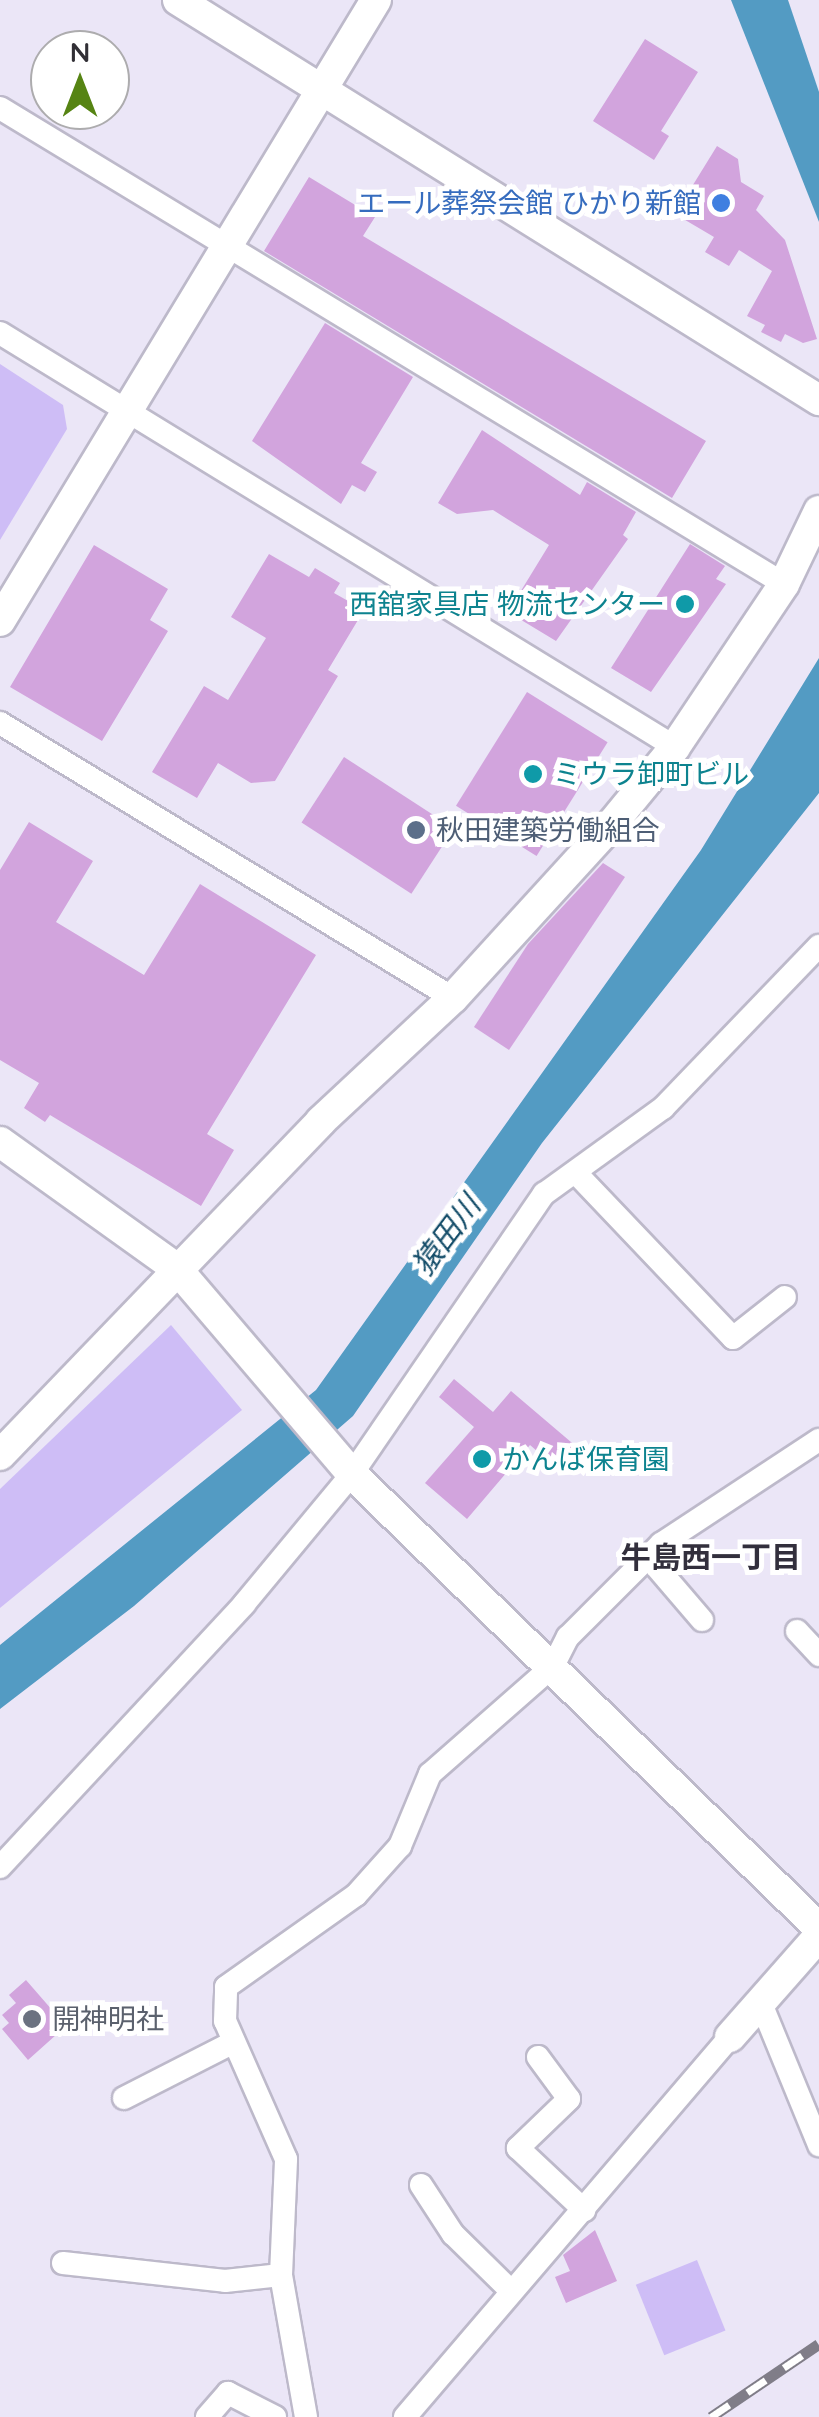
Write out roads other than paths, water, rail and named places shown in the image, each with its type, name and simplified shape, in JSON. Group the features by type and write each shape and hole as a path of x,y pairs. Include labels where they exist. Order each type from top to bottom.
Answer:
{"street":[{"path":"178,0 819,400"},
{"path":"0,621 132,410 376,0"},
{"path":"0,108 228,250 784,584"},
{"path":"0,333 132,410 675,748"},
{"path":"0,1455 176,1268 453,998 675,748 784,584 819,511"},
{"path":"0,723 453,998"},
{"path":"0,1867 244,1604 352,1474 473,1288 544,1194 663,1108 819,946"},
{"path":"0,1142 176,1268 277,1380 352,1474 554,1666 819,1932 405,2417"},
{"path":"576,1172 733,1338 785,1297"},
{"path":"301,2416 282,2276 286,2158 225,2021 226,1987 356,1895 400,1846 430,1774 554,1666 568,1637 648,1557 818,1445"},
{"path":"648,1557 702,1620"},
{"path":"797,1632 819,1655"},
{"path":"760,2001 819,2145"},
{"path":"124,2098 234,2042"},
{"path":"538,2058 569,2099 518,2148 584,2210"},
{"path":"421,2185 453,2234 511,2292"},
{"path":"63,2263 225,2280 282,2276"},
{"path":"208,2417 228,2393 276,2417"}],"water":[{"path":"731,0 788,0 819,92 819,222"},
{"name":"猿田川","path":"819,658 819,793 542,1143 353,1416 134,1606 0,1709 0,1645 316,1390 701,850"}],"railway":[{"path":"711,2417 819,2344"}],"place":[{"name":"エール葬祭会館 ひかり新館","path":"721,203"},
{"name":"西舘家具店 物流センター","path":"685,604"},
{"name":"ミウラ卸町ビル","path":"533,774"},
{"name":"秋田建築労働組合","path":"416,830"},
{"name":"かんば保育園","path":"482,1459"},
{"name":"開神明社","path":"32,2019"}],"district":[{"name":"牛島西一丁目","path":"711,1557"}]}
